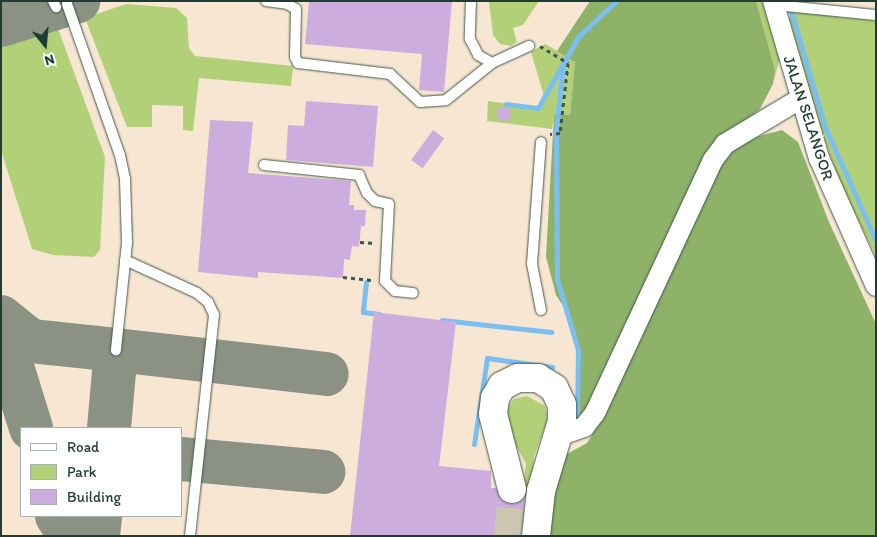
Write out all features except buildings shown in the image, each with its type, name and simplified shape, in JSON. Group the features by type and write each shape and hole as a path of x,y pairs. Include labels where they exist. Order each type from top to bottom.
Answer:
{"main road":[{"path":"512,489 493,414 496,398 502,386 518,378 538,378 554,388 562,405 558,436 541,491 536,536"}],"street":[{"name":"JALAN SELANGOR","path":"774,3 818,158 876,286"},
{"path":"558,436 584,427 595,413 713,160 725,144 800,99"}],"lane":[{"path":"266,1 287,4 296,9 295,57 298,63 390,74 420,102 446,100 492,63 531,44"},
{"path":"471,1 470,39 478,55 492,63"},
{"path":"774,3 876,15"},
{"path":"67,4 120,155 128,210 116,350"},
{"path":"541,142 532,264 541,310"},
{"path":"264,165 359,175 367,193 375,201 389,204 385,280 395,291 413,292"},
{"path":"125,260 190,289 208,302 214,314 190,536"}],"path":[{"path":"531,44 568,63 560,133 554,133"},
{"path":"343,276 385,280"}],"green space":[{"path":"489,1 539,1 523,25 513,28 517,42 511,46 500,44 493,35"},
{"path":"590,1 756,1 775,70 773,84 760,109 729,134 582,418 577,417 578,350 567,312 556,295 546,257 554,115 570,115 575,62 557,51"},
{"path":"756,1 767,1 780,58 773,84 775,70"},
{"path":"126,4 176,8 187,18 189,48 195,56 293,66 291,86 199,78 193,131 183,130 183,106 152,105 152,127 127,127 85,18"},
{"path":"796,11 876,21 876,256 840,183 822,131 787,19"},
{"path":"56,23 105,157 100,250 94,257 53,255 32,249 1,150 1,40"},
{"path":"545,44 575,61 570,115 554,115 552,129 487,121 488,101 538,108 544,96 531,52"},
{"path":"782,130 798,142 829,222 876,324 876,536 545,536 546,515 565,455 587,443 602,419 715,170 730,150 748,139"},
{"path":"527,396 545,406 548,419 534,456 530,488 523,487 526,464 507,429 506,410 514,399"}],"waterway":[{"path":"506,104 538,108 578,37 616,1"},
{"path":"788,1 825,127 876,241"},
{"path":"563,64 556,131 557,279 578,350 577,417"},
{"path":"366,282 363,312 379,314"},
{"path":"442,320 551,332"},
{"path":"474,444 487,358 552,367"}],"taxiway":[{"path":"1,25 78,1"},
{"path":"1,317 31,341 116,350"},
{"path":"1,331 31,427"},
{"path":"109,427 116,350 327,374"},
{"path":"182,459 323,472"},
{"path":"58,517 70,536"},
{"path":"98,536 100,517"}],"tunnel":[{"path":"508,536 512,489"}]}
